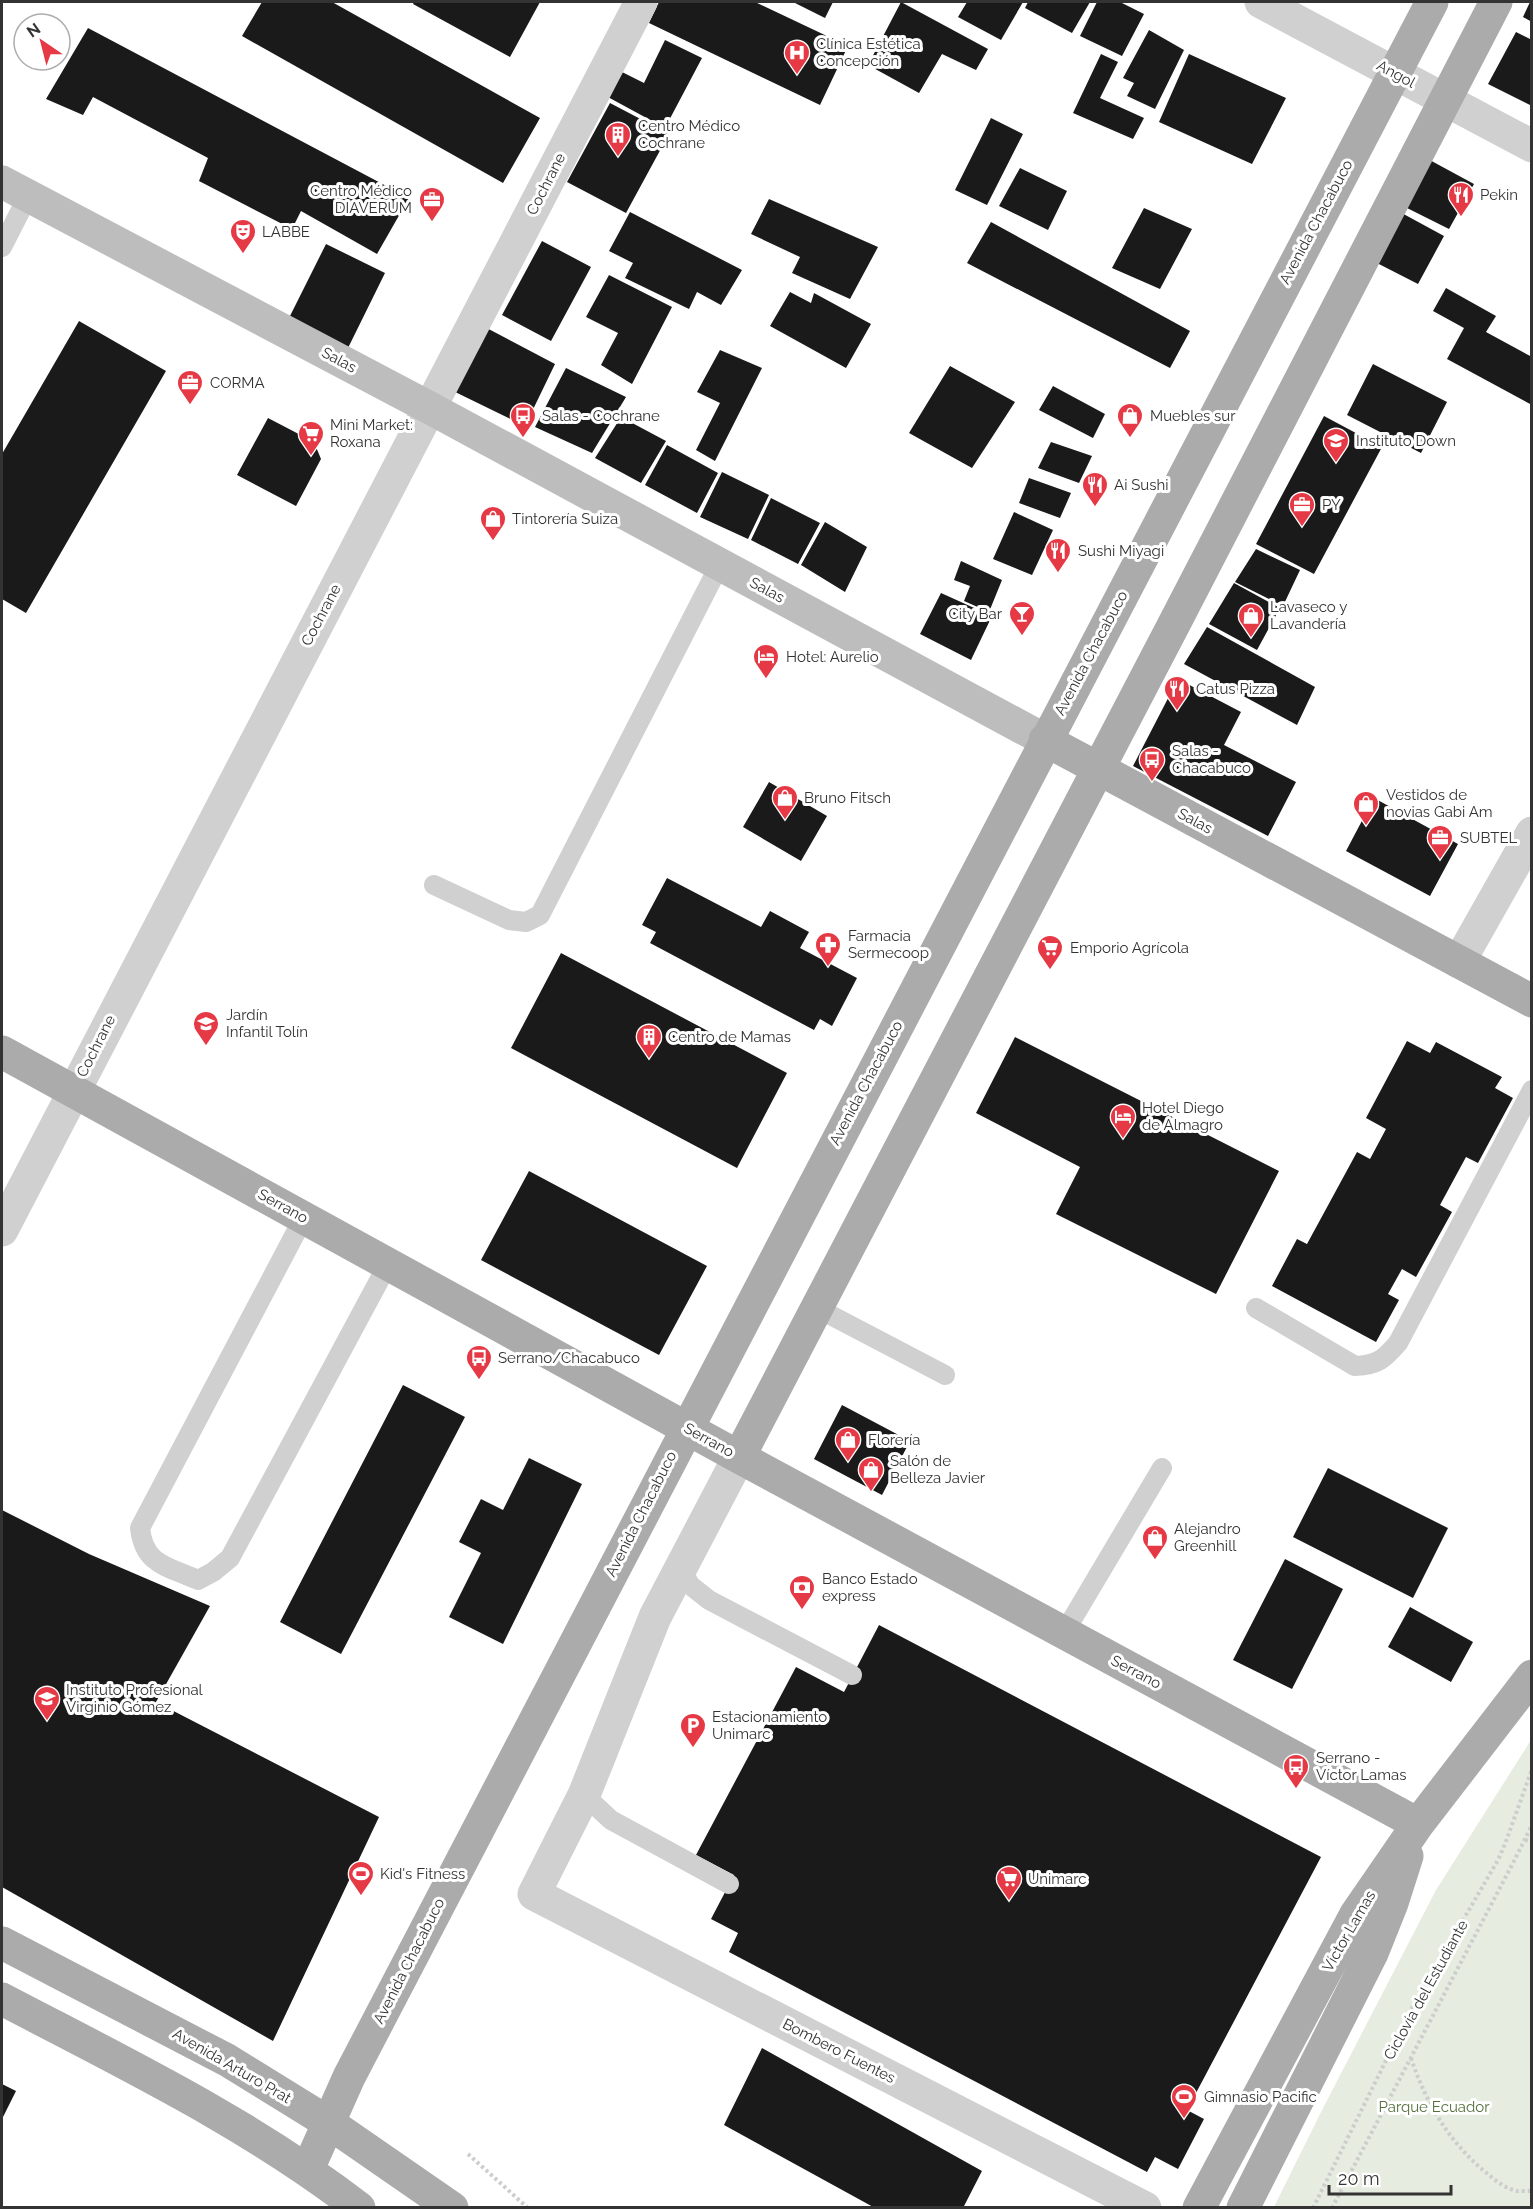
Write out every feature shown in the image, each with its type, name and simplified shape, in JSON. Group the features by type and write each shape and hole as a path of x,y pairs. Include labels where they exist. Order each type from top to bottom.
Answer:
{"main road":[{"name":"Avenida Chacabuco","path":"308,2169 349,2077 1432,2"},
{"path":"739,1457 1496,2"},
{"name":"Salas","path":"15,189 430,408 1532,1001"},
{"name":"Serrano","path":"2,1053 739,1457 1418,1824"},
{"name":"Víctor Lamas","path":"1199,2208 1356,1914 1418,1824 1532,1676"},
{"path":"1244,2208 1372,1953 1392,1903 1418,1824"},
{"name":"Avenida Arturo Prat","path":"2,1943 227,2060 328,2123 452,2208"},
{"path":"2,1999 196,2101 308,2169 359,2208"}],"street":[{"name":"Cochrane","path":"2,1230 641,2"},
{"name":"Angol","path":"1261,2 1532,146"},
{"path":"1459,962 1532,833"},
{"path":"584,1795 655,1617 739,1457"},
{"name":"Bombero Fuentes","path":"584,1795 534,1894 1145,2208"}],"lane":[{"path":"2,247 15,189"},
{"path":"434,885 509,920 526,922 540,915 720,564"},
{"path":"1256,1308 1355,1365 1371,1365 1385,1358 1398,1343 1532,1090"},
{"path":"303,1217 140,1528 142,1544 150,1558 198,1580 213,1572 230,1558 388,1264"},
{"path":"817,1308 945,1375"},
{"path":"1064,1633 1162,1468"},
{"path":"681,1569 690,1585 709,1600 852,1675"},
{"path":"584,1795 611,1820 729,1884"}],"path":[{"name":"Ciclovía del Estudiante","path":"1313,2208 1413,2006 1498,1860 1532,1769"},
{"path":"1332,2208 1532,1825"},
{"path":"1525,1840 1532,1841"},
{"path":"1411,2057 1426,2098 1440,2121 1467,2156 1498,2182 1516,2191 1532,2191"},
{"path":"468,2154 528,2208"}],"green space":[{"name":"Parque Ecuador","path":"1531,1740 1531,2207 1274,2207 1436,1890"}],"building":[{"path":"262,2 332,2 540,118 503,183 242,36"},
{"path":"414,2 540,2 510,57 413,4"},
{"name":"Clínica Estética Concepción","path":"659,2 755,2 848,46 820,105 649,23"},
{"path":"793,2 833,2 825,18"},
{"path":"901,2 988,49 976,70 942,54 919,93 868,65"},
{"path":"967,2 1023,2 1001,40 958,17"},
{"path":"1028,2 1090,2 1072,33 1025,8"},
{"path":"1097,2 1120,2 1144,14 1122,56 1080,36"},
{"path":"1532,2 1532,22 1523,17"},
{"path":"88,28 409,198 377,254 301,211 292,229 199,181 208,158 93,97 83,115 46,99 62,72 72,72 72,55"},
{"path":"1149,30 1184,50 1155,109 1127,96 1134,83 1123,78"},
{"path":"1516,32 1532,40 1532,106 1488,84"},
{"path":"665,40 702,58 665,128 606,96 620,71 644,83"},
{"path":"1101,54 1118,62 1100,98 1144,118 1133,139 1073,113"},
{"path":"1189,54 1286,98 1252,164 1159,122"},
{"name":"Centro Médico Cochrane","path":"610,103 669,134 626,213 567,182"},
{"path":"991,118 1023,134 987,205 955,190"},
{"path":"1426,158 1474,184 1449,229 1401,205"},
{"path":"1020,168 1067,191 1048,230 999,206"},
{"path":"769,199 878,247 850,299 792,273 800,257 751,234"},
{"path":"1144,208 1192,229 1160,289 1112,268"},
{"path":"1398,211 1444,236 1418,284 1373,261"},
{"path":"630,212 742,270 721,305 697,292 689,309 625,278 633,263 609,251"},
{"path":"991,222 1190,331 1170,368 967,263"},
{"path":"542,241 591,267 551,341 502,315"},
{"path":"326,244 385,273 347,350 287,322"},
{"path":"609,275 672,307 632,384 601,365 618,333 586,317"},
{"path":"1446,288 1496,316 1486,332 1532,357 1532,405 1447,359 1464,328 1433,311"},
{"path":"790,292 811,303 814,293 871,324 846,368 770,326"},
{"path":"79,321 166,371 26,613 2,599 2,454"},
{"path":"481,325 555,364 525,426 449,389"},
{"path":"720,350 762,368 715,461 696,450 720,403 697,392"},
{"path":"1373,364 1447,402 1421,453 1347,415"},
{"path":"950,366 1015,402 972,468 909,433"},
{"path":"566,368 626,397 592,453 535,427"},
{"path":"1053,386 1105,414 1093,438 1039,410"},
{"path":"1324,416 1382,447 1314,574 1256,544"},
{"path":"621,417 666,441 641,483 595,458"},
{"path":"268,418 314,442 321,459 296,506 237,475"},
{"path":"1051,442 1092,456 1079,483 1038,468"},
{"path":"667,445 718,473 697,513 645,485"},
{"path":"722,472 769,495 748,539 700,517"},
{"path":"1029,478 1071,493 1060,518 1019,503"},
{"path":"771,498 820,523 798,564 751,540"},
{"path":"1014,512 1053,530 1032,575 993,559"},
{"path":"825,522 867,547 845,592 801,565"},
{"path":"1256,549 1300,570 1283,606 1235,582"},
{"path":"961,561 1002,580 989,612 964,601 970,586 954,580"},
{"path":"1234,583 1280,608 1257,650 1209,624"},
{"path":"941,593 992,616 971,660 920,634"},
{"path":"1207,627 1315,687 1297,725 1184,664"},
{"path":"1178,679 1241,712 1224,745 1296,782 1268,836 1133,766"},
{"name":"Bruno Fitsch","path":"769,782 827,816 801,861 743,827"},
{"path":"1374,798 1458,844 1430,896 1346,851"},
{"path":"667,878 761,927 770,911 809,932 800,948 857,978 832,1026 820,1019 814,1030 650,943 656,932 642,925"},
{"name":"Centro de Mamas","path":"561,953 787,1073 737,1168 511,1048"},
{"name":"Hotel Diego de Almagro","path":"1015,1037 1279,1171 1216,1294 1056,1214 1080,1167 976,1113"},
{"path":"1407,1041 1430,1053 1436,1042 1502,1077 1495,1088 1513,1098 1478,1163 1466,1157 1440,1205 1452,1212 1416,1277 1402,1269 1388,1294 1399,1300 1376,1342 1272,1286 1297,1239 1307,1244 1357,1152 1370,1159 1386,1129 1366,1118"},
{"path":"529,1171 707,1266 659,1355 481,1260"},
{"path":"403,1385 465,1417 341,1654 280,1622"},
{"path":"842,1405 910,1441 882,1495 814,1459"},
{"path":"529,1458 582,1484 503,1644 449,1617 481,1553 459,1542 481,1499 503,1510"},
{"path":"1328,1468 1448,1528 1413,1598 1293,1537"},
{"name":"Instituto Profesional Virginio Gómez","path":"2,1510 89,1554 210,1606 156,1702 379,1817 273,2041 2,1887"},
{"path":"1285,1559 1343,1589 1292,1689 1233,1660"},
{"path":"1410,1607 1473,1642 1451,1682 1388,1647"},
{"name":"Unimarc","path":"879,1625 1321,1857 1187,2110 1204,2119 1178,2169 1155,2157 1147,2172 729,1952 738,1933 711,1919 734,1875 696,1855 796,1667 844,1692"},
{"path":"762,2048 982,2171 963,2208 875,2208 724,2125"},
{"path":"2,2084 16,2091 2,2119"}],"place":[{"name":"Clínica Estética Concepción","path":"797,76"},
{"name":"Centro Médico Cochrane","path":"618,158"},
{"name":"Pekin","path":"1461,218"},
{"name":"Centro Médico DIAVERUM","path":"432,223"},
{"name":"LABBE","path":"243,255"},
{"name":"CORMA","path":"190,406"},
{"name":"Salas - Cochrane","path":"523,439"},
{"name":"Muebles sur","path":"1130,439"},
{"name":"Mini Market: Roxana","path":"311,457"},
{"name":"Instituto Down","path":"1336,464"},
{"name":"Ai Sushi","path":"1095,508"},
{"name":"PY","path":"1302,528"},
{"name":"Tintorería Suiza","path":"493,542"},
{"name":"Sushi Miyagi","path":"1058,574"},
{"name":"City Bar","path":"1022,637"},
{"name":"Lavaseco y Lavandería","path":"1251,639"},
{"name":"Hotel: Aurelio","path":"766,680"},
{"name":"Catus Pizza","path":"1177,712"},
{"name":"Salas - Chacabuco","path":"1152,783"},
{"name":"Bruno Fitsch","path":"785,821"},
{"name":"Vestidos de novias Gabi Am","path":"1366,827"},
{"name":"SUBTEL","path":"1440,861"},
{"name":"Farmacia Sermecoop","path":"828,968"},
{"name":"Emporio Agrícola","path":"1050,971"},
{"name":"Jardín Infantil Tolín","path":"206,1047"},
{"name":"Centro de Mamas","path":"649,1060"},
{"name":"Hotel Diego de Almagro","path":"1123,1140"},
{"name":"Serrano/Chacabuco","path":"479,1381"},
{"name":"Florería","path":"848,1463"},
{"name":"Salón de Belleza Javier","path":"871,1493"},
{"name":"Alejandro Greenhill","path":"1155,1561"},
{"name":"Banco Estado express","path":"802,1611"},
{"name":"Instituto Profesional Virginio Gómez","path":"47,1722"},
{"name":"Estacionamiento Unimarc","path":"693,1749"},
{"name":"Serrano - Víctor Lamas","path":"1296,1790"},
{"name":"Kid's Fitness","path":"361,1897"},
{"name":"Unimarc","path":"1009,1902"},
{"name":"Gimnasio Pacific","path":"1184,2120"}]}
